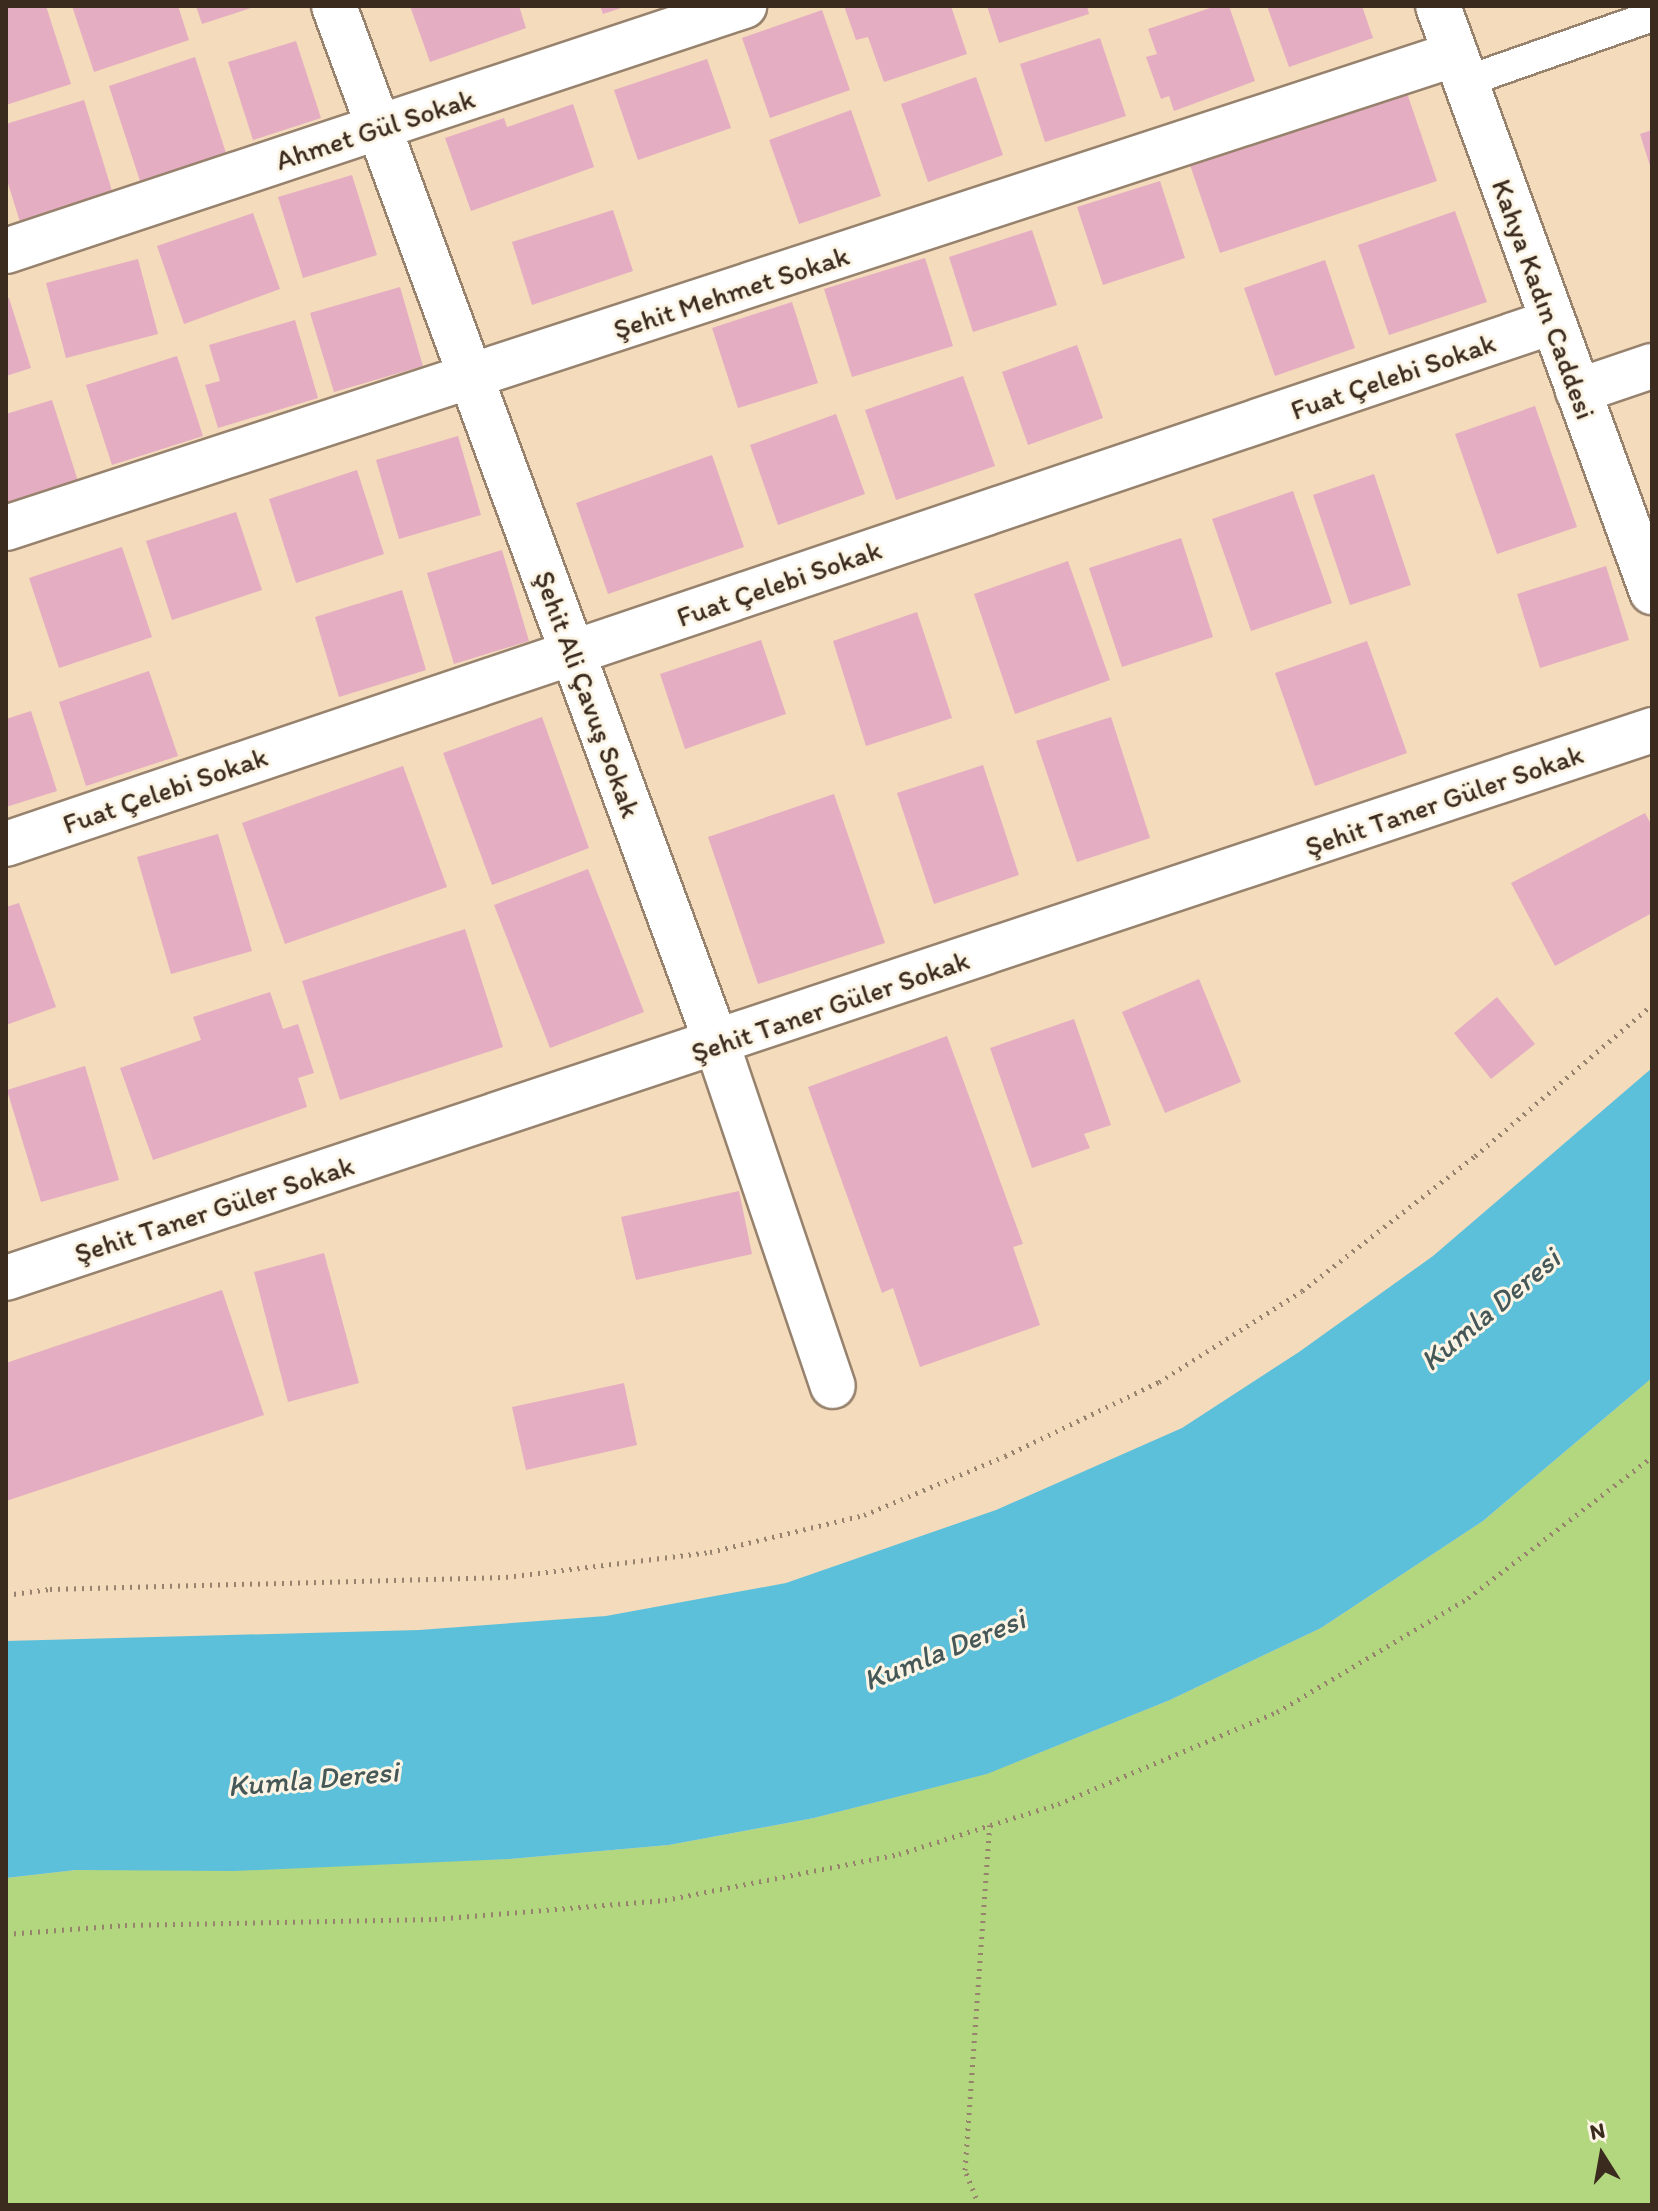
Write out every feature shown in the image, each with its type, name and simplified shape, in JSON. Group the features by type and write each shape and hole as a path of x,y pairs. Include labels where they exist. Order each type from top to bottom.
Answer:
{"street":[{"name":"Şehit Ali Çavuş Sokak","path":"334,6 717,1044 833,1386"},
{"name":"Ahmet Gül Sokak","path":"6,251 744,6"},
{"name":"Kahya Kadın Caddesi","path":"1438,6 1652,592"},
{"name":"Şehit Mehmet Sokak","path":"6,528 471,378 1460,68"},
{"name":"Fuat Çelebi Sokak","path":"6,844 1552,322"},
{"path":"1578,391 1652,366"},
{"name":"Şehit Taner Güler Sokak","path":"6,1278 717,1044 1652,730"}],"lane":[{"path":"1460,68 1652,16"}],"path":[{"path":"6,1934 125,1925 435,1919 665,1900 899,1854 1058,1804 1277,1712 1468,1598 1652,1457"},
{"path":"979,2205 965,2170 990,1825"}],"green space":[{"path":"1652,1378 1652,2205 6,2205 6,1878 76,1870 510,1859 669,1845 814,1818 986,1774 1170,1700 1321,1628 1483,1521"}],"water":[{"name":"Kumla Deresi","path":"1652,1068 1652,1378 1483,1521 1321,1628 1170,1700 987,1774 814,1818 669,1845 510,1859 234,1871 76,1870 6,1878 6,1641 419,1630 606,1616 786,1583 996,1510 1182,1428 1299,1352 1433,1256"}],"building":[{"path":"6,6 46,6 71,84 6,105"},
{"path":"72,6 178,6 189,40 94,72"},
{"path":"196,6 254,6 254,7 202,24"},
{"path":"410,6 519,6 526,28 430,62"},
{"path":"600,6 624,6 624,7 603,14"},
{"path":"844,6 951,6 967,54 884,82 868,37 856,40"},
{"path":"987,6 1087,6 1089,14 999,43"},
{"path":"1216,6 1229,6 1255,81 1174,111 1169,96 1161,99 1146,57 1157,54 1148,29"},
{"path":"1267,6 1362,6 1373,38 1289,67"},
{"path":"822,10 850,90 770,118 742,38"},
{"path":"1100,38 1126,116 1045,142 1020,64"},
{"path":"296,41 321,118 253,140 228,62"},
{"path":"195,57 226,153 140,181 109,86"},
{"path":"707,59 731,128 638,160 614,90"},
{"path":"976,77 1003,155 928,182 901,104"},
{"path":"1407,93 1437,181 1220,253 1190,165"},
{"path":"84,100 113,194 20,222 6,177 6,124"},
{"path":"573,104 594,167 471,211 445,138 504,118 507,127"},
{"path":"851,110 881,196 799,224 769,140"},
{"path":"1652,130 1652,169 1651,169 1640,134"},
{"path":"352,175 377,255 303,278 278,197"},
{"path":"1160,181 1185,258 1103,285 1077,207"},
{"path":"613,210 633,271 532,305 512,242"},
{"path":"1455,211 1487,302 1389,335 1358,245"},
{"path":"253,213 280,289 184,324 157,246"},
{"path":"1032,230 1057,305 973,332 949,257"},
{"path":"925,258 953,346 852,377 824,289"},
{"path":"138,259 158,334 66,358 46,283"},
{"path":"1325,260 1355,348 1275,376 1244,288"},
{"path":"400,287 423,366 334,392 310,313"},
{"path":"9,298 31,368 6,376 6,299"},
{"path":"792,302 818,383 738,408 712,328"},
{"path":"295,320 318,398 218,428 205,385 220,381 209,345"},
{"path":"1077,345 1103,418 1028,445 1002,372"},
{"path":"177,356 203,436 112,465 86,385"},
{"path":"963,376 995,466 896,500 865,410"},
{"path":"52,400 78,481 6,503 6,414"},
{"path":"1535,406 1577,527 1497,554 1455,434"},
{"path":"836,414 865,494 778,525 750,445"},
{"path":"458,436 481,515 399,539 376,460"},
{"path":"712,455 744,547 608,594 576,503"},
{"path":"357,470 384,554 296,583 269,499"},
{"path":"1374,474 1411,585 1350,605 1313,495"},
{"path":"1293,491 1332,603 1251,631 1212,519"},
{"path":"236,512 262,590 172,620 146,541"},
{"path":"1181,538 1213,637 1122,667 1089,568"},
{"path":"122,547 152,637 59,668 29,578"},
{"path":"502,550 529,641 454,664 427,573"},
{"path":"1068,561 1110,680 1015,714 974,594"},
{"path":"1606,566 1629,640 1540,668 1517,594"},
{"path":"402,590 426,670 339,697 315,617"},
{"path":"917,612 952,718 866,746 833,641"},
{"path":"761,640 786,714 685,749 660,674"},
{"path":"1367,641 1407,753 1315,786 1275,673"},
{"path":"149,671 178,756 86,786 59,702"},
{"path":"31,711 57,791 6,807 6,719"},
{"path":"542,717 589,848 492,885 443,753"},
{"path":"1111,717 1150,838 1077,862 1036,741"},
{"path":"983,765 1019,875 934,904 897,793"},
{"path":"403,766 447,887 285,944 242,823"},
{"path":"834,794 885,943 758,984 708,837"},
{"path":"1645,813 1652,826 1652,913 1555,966 1511,883"},
{"path":"218,834 252,951 171,974 137,857"},
{"path":"588,869 644,1012 550,1048 494,905"},
{"path":"19,903 56,1007 6,1025 6,907"},
{"path":"465,929 503,1047 340,1100 302,981"},
{"path":"1199,979 1241,1082 1165,1113 1122,1012"},
{"path":"270,992 283,1029 298,1024 314,1073 298,1078 307,1107 153,1160 120,1068 201,1040 193,1017"},
{"path":"1497,997 1535,1044 1491,1079 1454,1033"},
{"path":"1074,1019 1111,1125 1084,1134 1090,1148 1032,1168 990,1048"},
{"path":"947,1036 1023,1244 1013,1247 1040,1325 920,1367 893,1288 882,1293 808,1087"},
{"path":"85,1066 119,1180 41,1202 7,1090"},
{"path":"739,1191 752,1254 636,1280 621,1217"},
{"path":"324,1253 359,1383 288,1402 254,1272"},
{"path":"222,1290 264,1415 6,1501 6,1363"},
{"path":"624,1383 637,1445 526,1470 512,1407"}]}
